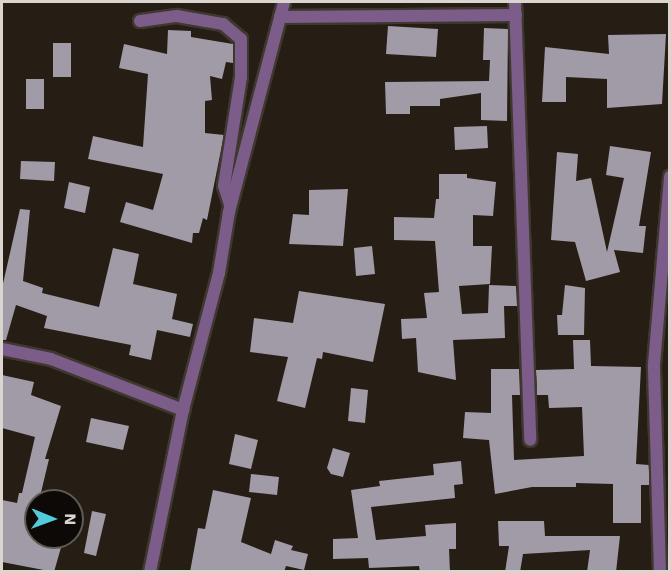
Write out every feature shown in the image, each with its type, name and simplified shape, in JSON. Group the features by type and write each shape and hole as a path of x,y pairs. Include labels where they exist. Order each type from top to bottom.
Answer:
{"street":[{"path":"150,572 183,410 219,273 231,205 284,2"},
{"path":"515,2 530,440"},
{"path":"280,17 516,15"},
{"path":"140,21 177,16 223,24 242,39 241,77 225,186 231,205"},
{"path":"660,572 654,364 669,177"},
{"path":"2,349 51,359 183,410"}],"building":[{"path":"388,26 438,29 436,57 386,54"},
{"path":"484,28 508,29 507,121 481,120 481,93 440,99 440,106 410,106 410,114 386,114 385,82 489,81 490,60 483,60"},
{"path":"168,30 191,31 191,37 233,44 233,63 226,62 222,79 210,76 212,100 205,101 205,133 224,135 207,220 203,218 199,233 193,233 192,243 120,222 126,202 153,210 163,174 88,159 93,136 143,147 148,74 119,68 124,44 167,54"},
{"path":"666,34 662,104 607,108 607,79 566,77 566,102 542,102 545,47 609,54 608,35"},
{"path":"53,43 71,43 71,77 53,77"},
{"path":"26,79 44,79 44,109 26,109"},
{"path":"487,126 488,148 455,150 454,127"},
{"path":"610,146 651,152 639,226 646,226 643,253 614,250 620,272 586,281 575,242 551,240 557,152 578,154 576,181 591,178 607,252 624,178 606,175"},
{"path":"21,161 55,162 54,181 20,179"},
{"path":"439,174 467,174 467,178 496,182 493,216 473,215 473,246 492,246 490,284 459,286 462,314 488,313 489,285 516,286 517,306 504,306 505,338 453,340 456,380 418,372 416,338 402,339 401,319 427,318 424,293 439,292 435,241 394,240 394,217 434,218 436,199 439,199"},
{"path":"69,182 90,187 85,213 64,208"},
{"path":"348,189 343,246 289,244 293,214 309,215 309,190"},
{"path":"20,209 30,210 23,281 43,288 42,293 99,307 113,248 139,254 133,284 177,294 172,319 193,324 190,337 157,330 151,360 129,355 131,345 44,328 47,316 16,305 6,340 2,340 2,288"},
{"path":"372,246 375,274 356,276 354,248"},
{"path":"565,285 585,288 584,335 558,335 557,315 562,315"},
{"path":"299,291 385,304 373,362 323,352 322,359 317,358 305,408 277,401 288,357 250,352 254,318 293,323"},
{"path":"573,340 590,340 591,366 641,367 636,464 649,465 649,485 641,485 641,523 613,523 613,484 576,483 576,487 532,487 495,494 489,440 463,438 465,412 491,413 491,369 519,369 520,395 512,395 514,460 584,456 582,407 549,408 548,395 537,395 536,370 574,369"},
{"path":"2,375 34,382 31,395 61,406 45,459 49,459 42,489 24,489 24,549 61,549 54,572 2,562 2,500 17,503 19,493 22,493 35,437 2,428"},
{"path":"351,388 368,390 365,423 348,421"},
{"path":"91,418 129,426 123,450 86,442"},
{"path":"235,434 258,440 251,469 229,464"},
{"path":"333,448 350,453 343,477 331,474 327,468"},
{"path":"461,461 463,484 454,485 455,498 371,507 376,540 426,536 425,525 456,523 456,549 449,549 450,572 420,572 419,566 369,568 368,558 333,559 333,539 358,538 351,490 380,486 379,481 434,475 433,464"},
{"path":"251,474 279,477 277,495 249,492"},
{"path":"213,490 251,498 241,542 271,554 275,540 293,546 291,550 308,554 304,570 286,566 284,572 190,572 198,528 205,529"},
{"path":"92,511 106,514 96,556 84,553"},
{"path":"498,521 544,521 545,536 620,536 616,572 587,572 590,550 523,554 520,572 505,572 509,546 499,546"}]}
